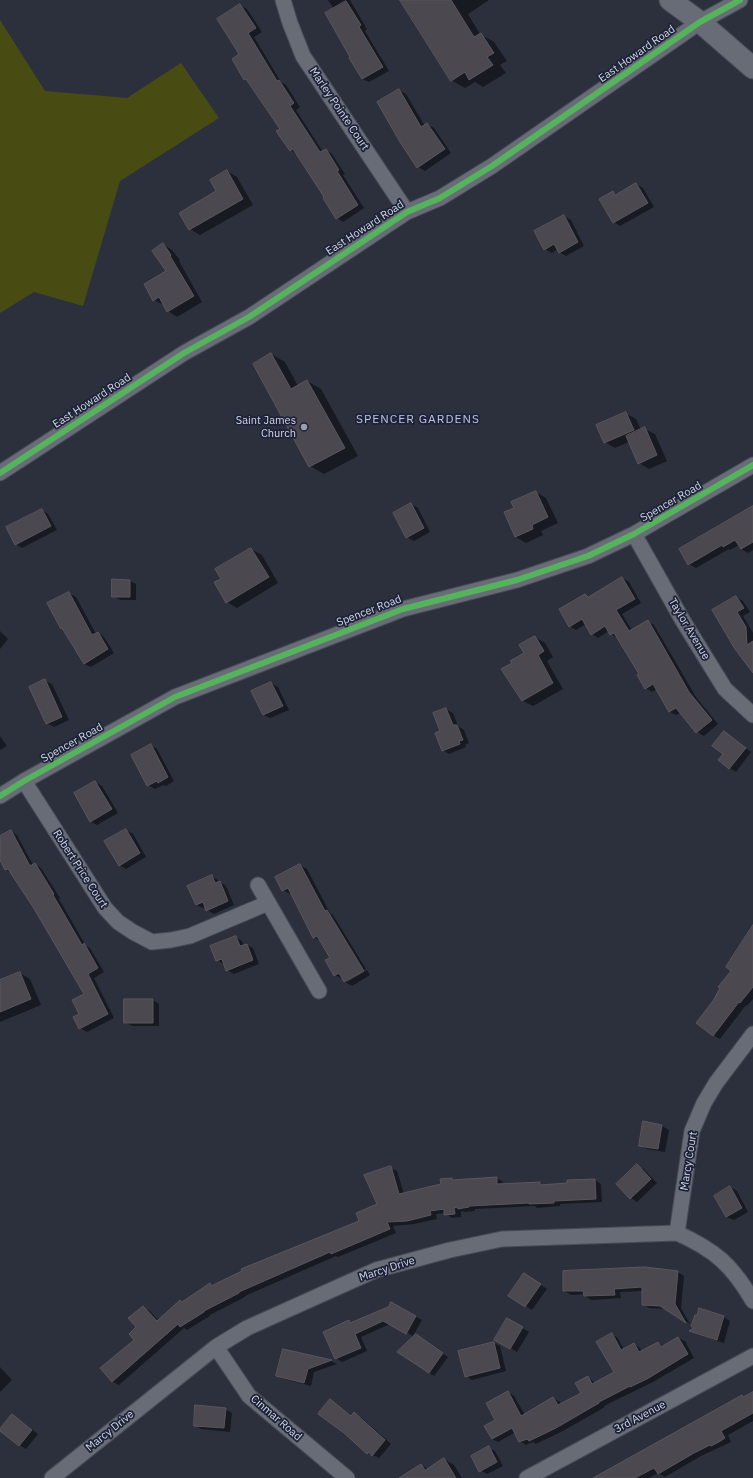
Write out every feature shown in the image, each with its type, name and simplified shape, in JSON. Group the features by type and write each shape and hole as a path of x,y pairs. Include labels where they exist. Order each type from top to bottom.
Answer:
{"main road":[{"path":"670,0 700,22 753,68"}],"street":[{"name":"Marley Pointe Court","path":"283,0 303,56 407,212"},
{"name":"East Howard Road","path":"0,473 184,353 249,317 407,212 440,198 492,166 700,22 740,0"},
{"name":"Spencer Road","path":"0,796 24,781 175,697 402,609 524,577 588,556 634,534 753,465"},
{"name":"Taylor Avenue","path":"634,534 724,689 753,715"},
{"name":"Robert Price Court","path":"24,781 105,908 118,922 152,942 190,936 268,903"},
{"path":"258,885 319,991"},
{"name":"Marcy Court","path":"677,1233 692,1131 704,1103 716,1083 753,1034"},
{"name":"Marcy Drive","path":"52,1478 216,1348 247,1328 376,1270 450,1250 502,1239 677,1233 697,1242 716,1254 733,1271 753,1301"},
{"name":"Cinmar Road","path":"216,1348 249,1396 347,1478"},
{"name":"3rd Avenue","path":"526,1478 753,1356"}],"green space":[{"path":"0,20 45,91 127,98 181,63 219,118 120,181 83,306 34,292 0,313"}],"building":[{"path":"400,0 451,0 474,37 481,33 494,53 487,57 493,65 469,80 465,72 451,81"},
{"path":"346,1 361,25 359,27 383,67 362,79 325,13"},
{"path":"240,4 256,28 248,33 277,81 279,80 294,103 290,106 320,152 326,149 339,170 337,171 358,205 336,219 323,198 324,197 293,149 290,151 276,131 280,129 246,79 244,80 232,59 239,54 217,19"},
{"path":"399,89 421,127 427,123 445,149 417,168 377,102"},
{"path":"227,170 243,199 189,230 179,213 216,191 210,180"},
{"path":"636,183 648,203 613,223 599,199 613,191 615,195"},
{"path":"564,215 578,242 559,253 554,244 544,250 534,231"},
{"path":"163,243 194,296 167,312 159,297 153,301 144,284 166,271 152,251"},
{"path":"271,353 291,389 307,380 345,448 309,467 253,364"},
{"path":"626,412 634,430 604,443 596,425"},
{"path":"645,427 657,455 638,464 626,436"},
{"path":"536,491 548,517 532,525 533,529 515,537 504,512 514,508 511,502"},
{"path":"411,503 424,528 406,538 393,513"},
{"path":"753,506 753,542 741,549 735,540 723,547 722,545 688,565 679,549"},
{"path":"42,509 51,526 15,545 6,527"},
{"path":"251,548 269,577 226,603 214,582 221,579 215,569"},
{"path":"622,577 635,599 616,610 629,631 648,620 689,692 712,720 696,733 676,708 669,712 653,684 645,689 637,675 639,674 614,633 610,635 605,626 591,635 582,619 569,627 559,609 585,594 588,597"},
{"path":"112,579 130,580 130,597 112,597"},
{"path":"69,592 92,635 98,632 108,649 84,664 62,628 61,629 47,603"},
{"path":"736,596 744,608 737,612 746,627 747,645 753,641 753,673 735,649 712,610"},
{"path":"535,636 544,651 538,655 553,683 522,701 501,669 512,663 510,661 524,653 519,645"},
{"path":"45,679 62,717 46,724 29,687"},
{"path":"271,682 283,706 263,715 251,691"},
{"path":"446,708 453,725 457,725 463,740 459,741 460,744 442,751 435,733 440,731 433,713"},
{"path":"724,731 746,748 729,769 718,760 723,754 712,746"},
{"path":"151,744 168,777 158,783 157,781 147,786 131,755"},
{"path":"95,781 112,809 90,822 74,793"},
{"path":"126,829 140,853 119,866 104,841"},
{"path":"11,830 30,866 35,863 82,945 84,943 98,968 88,974 108,1014 79,1029 73,1017 79,1014 72,1000 84,994 33,907 8,869 5,870 0,860 0,836"},
{"path":"300,864 325,911 327,910 364,971 344,982 339,973 334,976 325,960 330,958 317,936 313,938 288,888 282,891 275,877"},
{"path":"212,875 215,883 220,881 228,901 206,911 203,902 196,905 187,886"},
{"path":"753,925 753,987 740,1003 739,1002 713,1036 696,1023 713,1001 720,988 718,987 731,971 726,967"},
{"path":"236,936 240,946 247,944 253,960 226,971 222,959 216,961 210,946"},
{"path":"20,972 31,999 0,1012 0,980"},
{"path":"124,999 153,999 153,1023 124,1023"},
{"path":"643,1121 662,1125 658,1149 639,1146"},
{"path":"637,1164 651,1179 630,1199 616,1184"},
{"path":"391,1166 399,1194 441,1184 440,1179 452,1178 452,1180 497,1177 497,1184 540,1182 540,1185 567,1183 567,1180 595,1179 596,1199 554,1201 554,1203 469,1206 458,1209 457,1207 454,1208 455,1214 444,1215 444,1209 430,1211 431,1215 407,1221 387,1222 390,1229 331,1254 330,1252 239,1292 204,1311 180,1327 178,1324 112,1382 100,1368 134,1340 129,1334 136,1327 128,1318 143,1306 157,1321 180,1300 182,1302 210,1283 211,1286 242,1271 241,1269 359,1221 356,1213 377,1204 364,1175"},
{"path":"730,1186 742,1208 726,1217 714,1196"},
{"path":"645,1267 678,1271 675,1304 686,1323 660,1306 642,1305 642,1287 614,1289 615,1295 584,1296 583,1291 563,1291 563,1271"},
{"path":"524,1273 541,1284 525,1307 508,1296"},
{"path":"391,1302 416,1316 406,1334 383,1321 355,1334 361,1348 335,1359 323,1332 349,1320 350,1323 388,1308"},
{"path":"699,1308 724,1316 717,1340 689,1331 694,1328 691,1326"},
{"path":"507,1318 523,1327 510,1349 494,1340"},
{"path":"612,1333 621,1350 634,1343 639,1352 658,1342 661,1347 678,1337 688,1354 647,1379 599,1402 556,1428 529,1441 527,1439 519,1442 512,1428 492,1439 484,1426 495,1420 486,1403 508,1391 521,1416 553,1397 558,1405 581,1393 575,1383 588,1376 592,1384 614,1372 596,1342"},
{"path":"416,1334 443,1353 429,1373 397,1352"},
{"path":"494,1342 500,1368 465,1377 458,1351"},
{"path":"283,1349 332,1360 308,1369 304,1383 276,1376"},
{"path":"753,1392 753,1413 721,1431 725,1438 719,1442 694,1453 658,1474 654,1468 635,1478 593,1478 742,1395 743,1397"},
{"path":"330,1399 351,1416 354,1412 385,1440 372,1456 369,1452 367,1454 344,1433 318,1414"},
{"path":"195,1405 226,1408 224,1428 194,1426"},
{"path":"12,1414 32,1430 19,1446 0,1431"},
{"path":"489,1446 497,1462 479,1472 471,1456"},
{"path":"444,1458 456,1478 399,1478 421,1464 425,1470"}],"cycle path":[{"path":"0,473 184,353 249,317 407,212 440,198 492,166 700,22 740,0"},
{"path":"0,796 24,781 175,697 403,609 517,580 588,556 634,534 753,465"}],"place":[{"name":"Saint James Church","path":"304,427"}],"district":[{"name":"SPENCER GARDENS","path":"418,420"}]}
